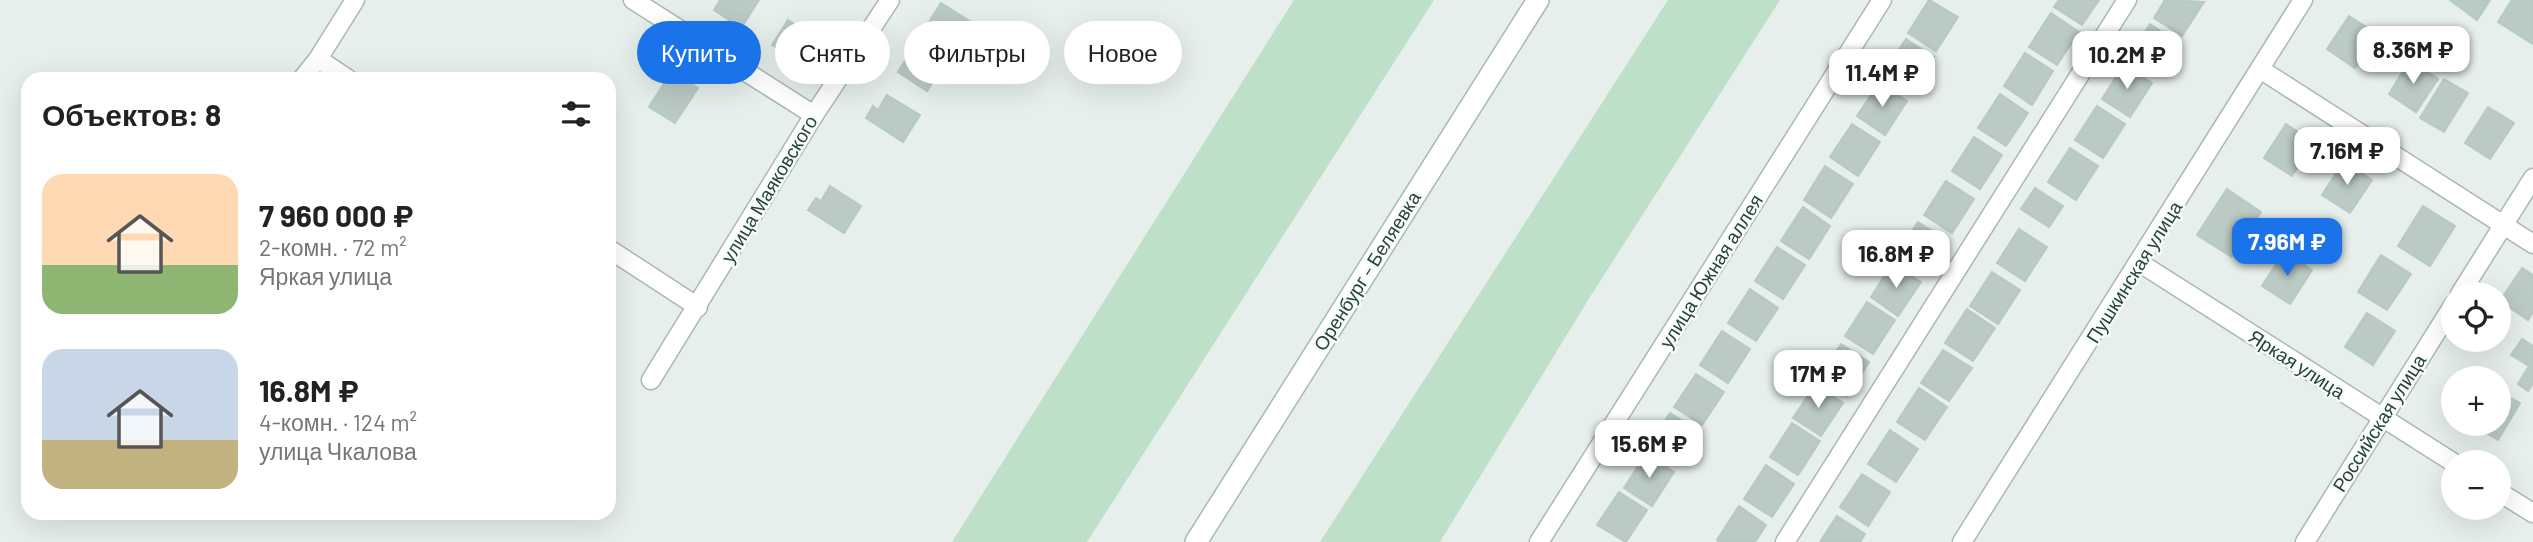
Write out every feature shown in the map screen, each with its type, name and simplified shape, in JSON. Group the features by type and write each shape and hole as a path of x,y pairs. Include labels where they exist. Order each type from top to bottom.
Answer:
{"main road":[{"name":"Оренбург – Беляевка","path":"1196,542 1538,0"}],"street":[{"path":"308,72 355,0"},
{"path":"633,0 814,115"},
{"name":"улица Маяковского","path":"651,380 814,115 890,0"},
{"name":"улица Южная аллея","path":"1539,542 1882,0"},
{"path":"1785,542 2127,0"},
{"name":"Пушкинская улица","path":"1962,542 2303,0"},
{"path":"318,59 338,72"},
{"path":"2260,69 2533,244"},
{"path":"2468,282 2533,178"},
{"path":"616,254 698,307"},
{"name":"Яркая улица","path":"2140,263 2441,455"},
{"name":"Российская улица","path":"2305,542 2441,324"},
{"path":"2511,499 2533,513"}],"green space":[{"path":"1294,0 1434,0 1087,542 952,542"},
{"path":"1668,0 1780,0 1590,297 1440,542 1320,542"}],"building":[{"path":"720,0 759,0 746,21 730,21 714,10"},
{"path":"1929,0 1958,17 1936,51 1908,33"},
{"path":"2059,0 2099,0 2082,25 2054,7"},
{"path":"2165,0 2204,2 2182,36 2154,18"},
{"path":"2450,0 2490,0 2477,20"},
{"path":"2512,0 2533,0 2533,44 2498,22"},
{"path":"941,3 969,21 930,21"},
{"path":"2051,13 2079,32 2057,65 2029,47"},
{"path":"2349,16 2377,34 2355,68 2327,49"},
{"path":"2150,24 2178,43 2157,76 2129,58"},
{"path":"1906,39 1934,57 1912,91 1884,72"},
{"path":"2025,53 2053,71 2032,105 2004,86"},
{"path":"2410,60 2438,79 2416,112 2389,94"},
{"path":"904,62 904,76 898,72"},
{"path":"2124,65 2152,83 2130,117 2102,99"},
{"path":"2444,79 2468,93 2444,132 2420,118"},
{"path":"1879,83 1907,101 1885,135 1857,116"},
{"path":"664,84 691,84 698,88 675,123 649,107"},
{"path":"916,84 931,84 927,91"},
{"path":"2000,94 2028,113 2006,146 1978,128"},
{"path":"887,95 920,115 903,142 866,118 873,106 878,110"},
{"path":"2097,106 2125,124 2103,158 2075,140"},
{"path":"2488,107 2514,123 2490,159 2465,143"},
{"path":"1852,124 1880,142 1858,176 1830,157"},
{"path":"2286,124 2314,143 2292,176 2264,158"},
{"path":"1974,137 2002,155 1980,189 1952,171"},
{"path":"2070,148 2098,166 2076,200 2048,182"},
{"path":"2344,161 2372,180 2350,213 2322,195"},
{"path":"1825,166 1853,184 1831,218 1804,200"},
{"path":"1946,181 1974,199 1952,233 1924,215"},
{"path":"830,186 861,206 844,233 808,210 816,198 821,201"},
{"path":"2035,188 2063,206 2049,227 2021,209"},
{"path":"2227,189 2261,212 2232,257 2197,235"},
{"path":"2423,206 2455,226 2430,266 2398,246"},
{"path":"1803,207 1830,226 1809,259 1781,241"},
{"path":"1918,222 1946,240 1924,274 1896,256"},
{"path":"2019,229 2047,247 2025,281 1997,263"},
{"path":"1777,247 1805,265 1783,299 1755,281"},
{"path":"2284,252 2312,270 2290,304 2262,286"},
{"path":"2381,255 2411,274 2387,310 2358,292"},
{"path":"1892,264 1921,282 1898,316 1871,297"},
{"path":"2522,268 2533,275 2533,312 2528,320 2511,308 2511,284"},
{"path":"1992,272 2020,290 1998,324 1970,306"},
{"path":"1750,289 1778,308 1756,341 1728,323"},
{"path":"1867,302 1895,320 1873,354 1845,336"},
{"path":"1967,309 1995,328 1973,361 1945,343"},
{"path":"2367,313 2395,331 2373,365 2345,347"},
{"path":"1722,331 1750,349 1728,383 1700,365"},
{"path":"2522,339 2533,346 2533,383 2528,391 2518,384 2529,366 2511,355"},
{"path":"1841,344 1869,362 1847,396 1819,377"},
{"path":"1943,350 1972,368 1949,401 1921,383"},
{"path":"1696,374 1724,392 1702,425 1674,407"},
{"path":"1815,385 1843,403 1821,436 1793,418"},
{"path":"1919,388 1947,407 1925,440 1897,422"},
{"path":"2511,398 2520,403 2511,418"},
{"path":"1670,413 1698,431 1676,465 1649,446"},
{"path":"1792,423 1820,441 1798,475 1770,457"},
{"path":"1890,430 1918,449 1896,482 1868,464"},
{"path":"1646,454 1674,472 1652,506 1624,488"},
{"path":"1766,465 1794,484 1772,517 1744,499"},
{"path":"1862,474 1890,492 1868,526 1840,507"},
{"path":"1619,492 1647,510 1626,542 1597,525"},
{"path":"1739,506 1766,525 1755,542 1720,542 1717,540"},
{"path":"1837,516 1865,534 1860,542 1820,542"}]}
